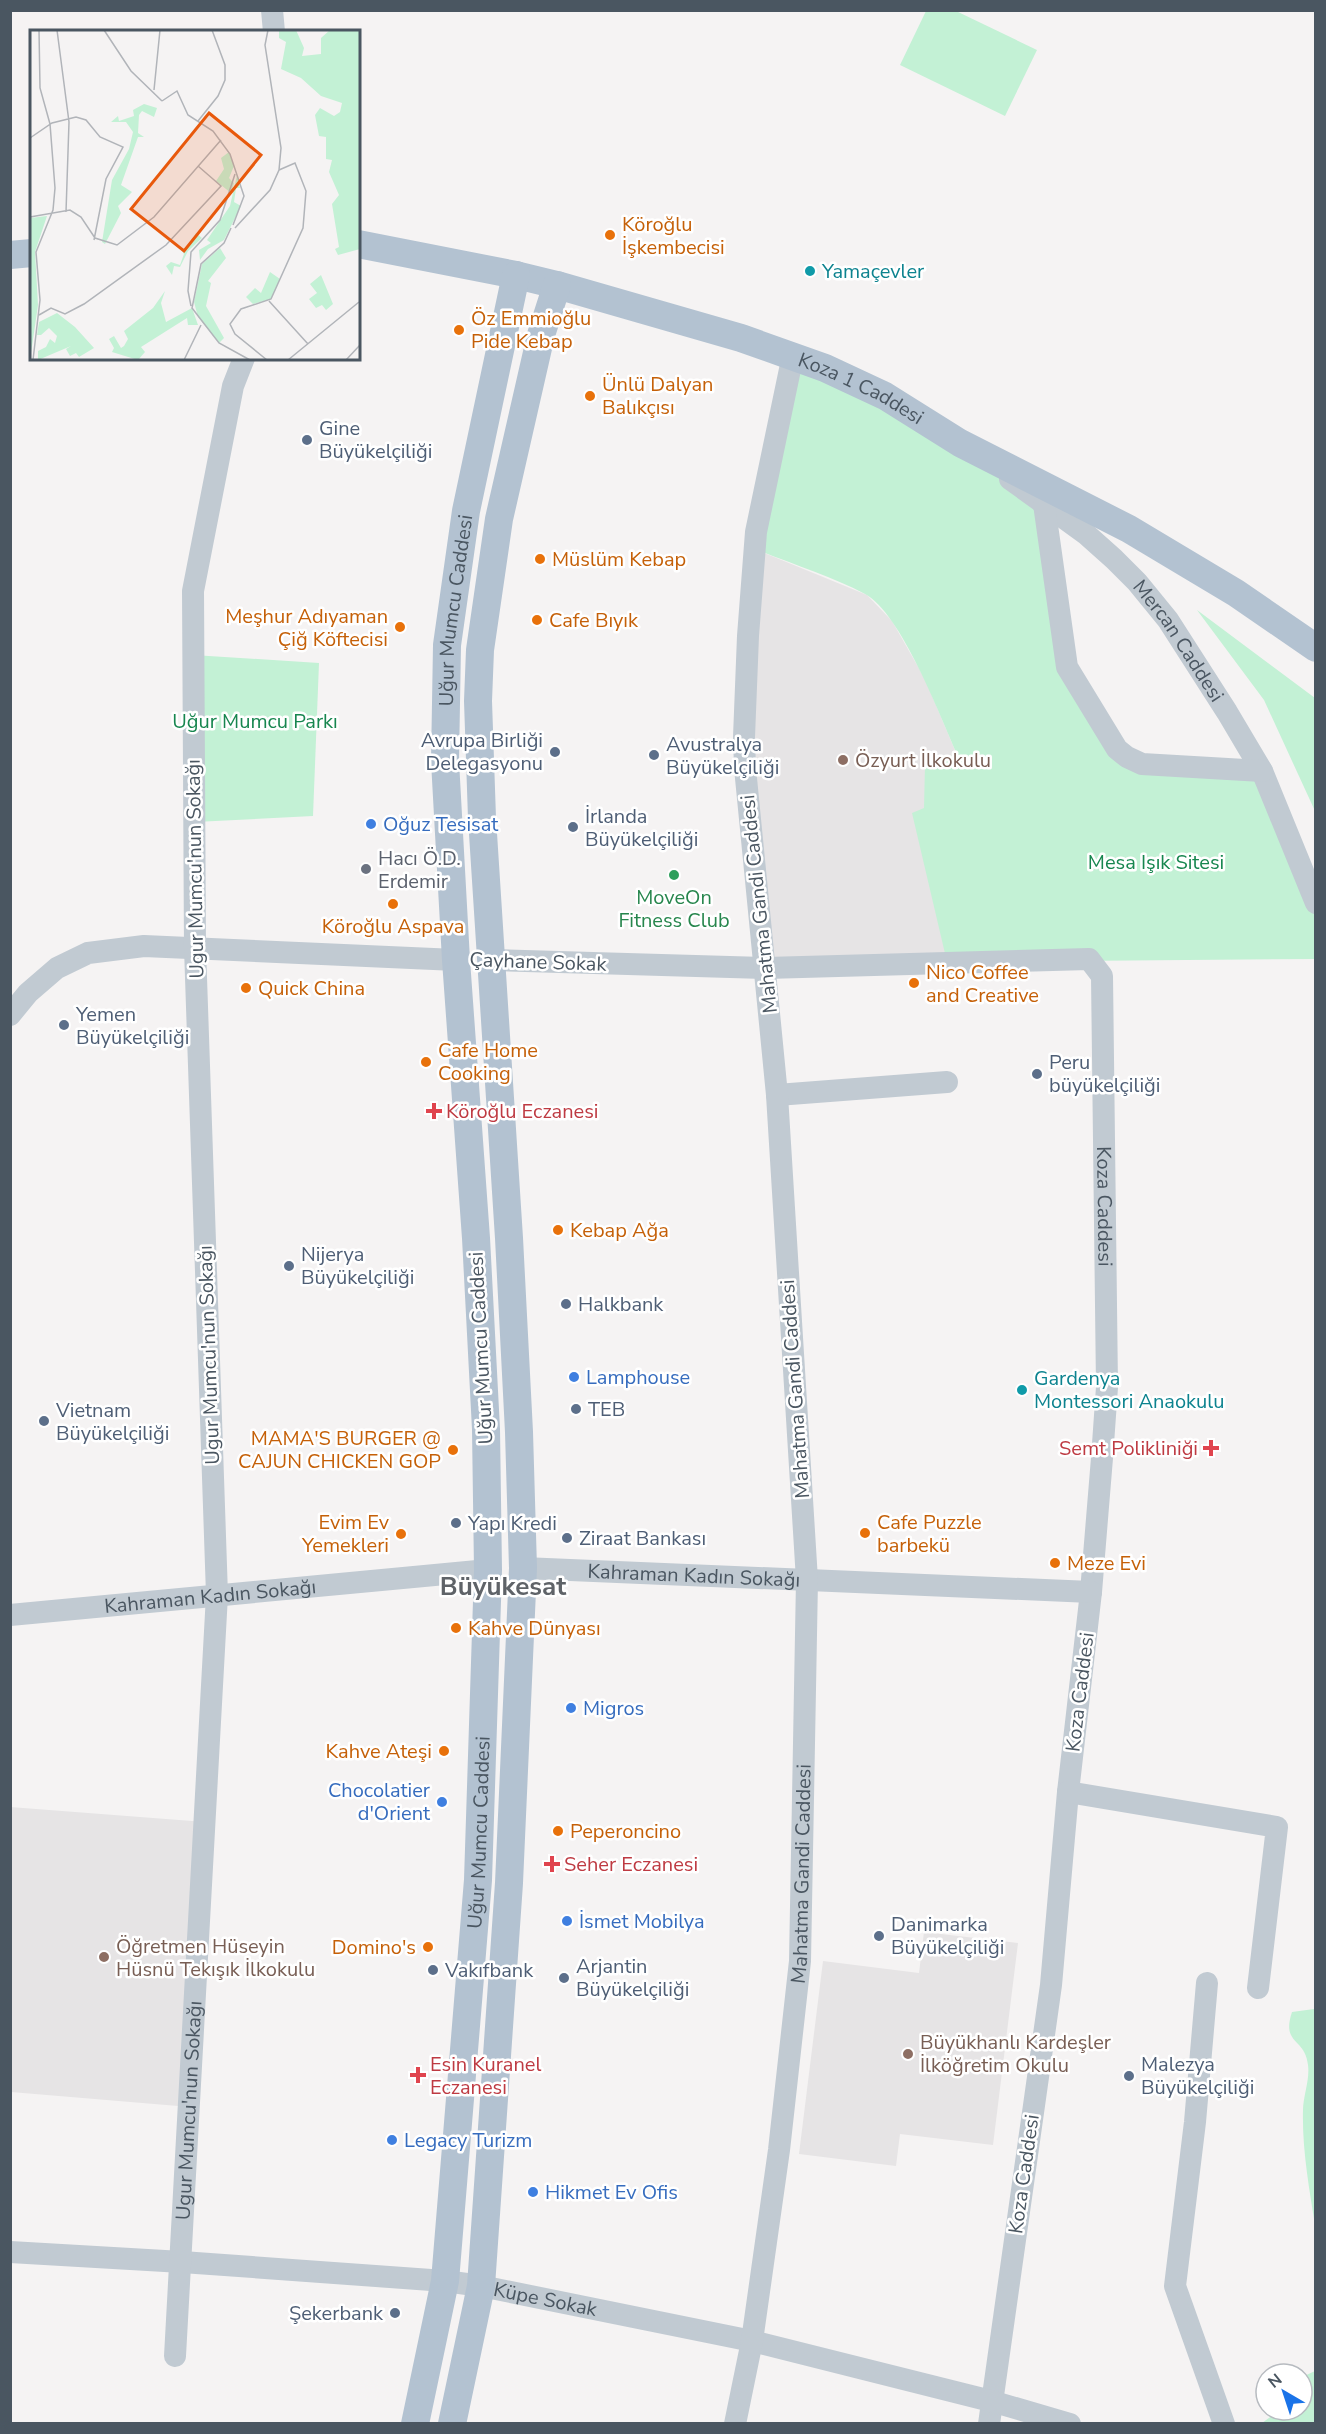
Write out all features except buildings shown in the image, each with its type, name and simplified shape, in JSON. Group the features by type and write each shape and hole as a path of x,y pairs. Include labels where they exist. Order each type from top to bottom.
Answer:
{"main road":[{"name":"Koza 1 Caddesi","path":"360,244 556,285 793,355 885,396 960,443 1128,529 1236,593 1316,648"},
{"path":"10,255 30,253"},
{"name":"Uğur Mumcu Caddesi","path":"415,2424 444,2281 478,1880 488,1570 486,1429 476,1238 456,960 445,761 447,645 466,511 516,275"},
{"name":"Uğur Mumcu Caddesi","path":"452,2424 481,2286 509,1883 523,1568 516,1375 480,786 478,701 480,650 499,519 541,335 556,285"},
{"name":"Çayhane Sokak","path":"456,960 492,960"},
{"name":"Kahraman Kadın Sokağı","path":"488,1570 523,1568"}],"street":[{"path":"272,10 274,30"},
{"name":"Mahatma Gandi Caddesi","path":"735,2424 752,2341 779,2150 800,1961 807,1580 777,1095 745,768 744,737 747,636 756,532 793,355"},
{"name":"Ugur Mumcu'nun Sokağı","path":"175,2356 182,2262 217,1595 195,948 193,591 233,386 243,360"},
{"name":"Mercan Caddesi","path":"960,443 1086,534 1137,582 1168,620 1262,771 1316,903"},
{"path":"1044,504 1067,667 1117,749 1142,764 1262,771"},
{"name":"Çayhane Sokak","path":"10,1015 28,993 57,968 88,952 144,946 456,960"},
{"name":"Çayhane Sokak","path":"492,960 766,968 1089,959"},
{"name":"Koza Caddesi","path":"990,2412 1051,1985 1068,1792 1091,1592 1107,1387 1101,976 1089,959"},
{"path":"777,1095 947,1082"},
{"name":"Kahraman Kadın Sokağı","path":"523,1568 1091,1592"},
{"name":"Kahraman Kadın Sokağı","path":"10,1615 488,1570"},
{"path":"1068,1792 1277,1827 1258,1988"},
{"path":"1207,1983 1195,2122 1175,2286 1224,2424"},
{"name":"Küpe Sokak","path":"10,2252 182,2262 444,2281 481,2286 752,2341 990,2412 1070,2424"}],"shaded area":[{"name":"Özyurt İlkokulu","path":"755,549 867,595 892,621 925,679 957,755 947,962 766,968 745,768"},
{"name":"Öğretmen Hüseyin Hüsnü Tekışık İlkokulu","path":"10,1807 205,1822 190,2107 11,2092"},
{"name":"Büyükhanlı Kardeşler İlköğretim Okulu","path":"924,1932 1018,1943 993,2145 900,2134 896,2166 799,2154 823,1961 919,1973"}],"green space":[{"path":"926,11 956,11 1037,50 1005,116 900,65"},
{"name":"Mesa Işık Sitesi","path":"793,355 1044,504 1067,667 1127,757 1262,771 1315,903 1315,959 947,962 912,813 924,808 925,765 957,754 930,692 905,643 879,605 865,594 852,588 755,549"},
{"path":"1197,610 1315,698 1315,811 1264,700"},
{"name":"Uğur Mumcu Parkı","path":"193,655 319,663 313,816 195,822"},
{"path":"1316,2010 1315,2225 1306,2168 1303,2125 1308,2065 1303,2050 1291,2036 1289,2030 1292,2012"},
{"path":"1314,2371 1315,2423 1262,2423 1314,2422"}],"place":[{"name":"Köroğlu İşkembecisi","path":"610,235"},
{"name":"Yamaçevler","path":"810,271"},
{"name":"Öz Emmioğlu Pide Kebap","path":"459,330"},
{"name":"Ünlü Dalyan Balıkçısı","path":"590,396"},
{"name":"Gine Büyükelçiliği","path":"307,440"},
{"name":"Müslüm Kebap","path":"540,559"},
{"name":"Cafe Bıyık","path":"537,620"},
{"name":"Meşhur Adıyaman Çiğ Köftecisi","path":"400,627"},
{"name":"Avrupa Birliği Delegasyonu","path":"555,752"},
{"name":"Avustralya Büyükelçiliği","path":"654,755"},
{"name":"Özyurt İlkokulu","path":"843,760"},
{"name":"Oğuz Tesisat","path":"371,824"},
{"name":"İrlanda Büyükelçiliği","path":"573,827"},
{"name":"Hacı Ö.D. Erdemir","path":"366,869"},
{"name":"MoveOn Fitness Club","path":"674,875"},
{"name":"Köroğlu Aspava","path":"393,904"},
{"name":"Nico Coffee and Creative","path":"914,983"},
{"name":"Quick China","path":"246,988"},
{"name":"Yemen Büyükelçiliği","path":"64,1025"},
{"name":"Cafe Home Cooking","path":"426,1062"},
{"name":"Peru büyükelçiliği","path":"1037,1074"},
{"name":"Köroğlu Eczanesi","path":"434,1111"},
{"name":"Kebap Ağa","path":"558,1230"},
{"name":"Nijerya Büyükelçiliği","path":"289,1266"},
{"name":"Halkbank","path":"566,1304"},
{"name":"Lamphouse","path":"574,1377"},
{"name":"Gardenya Montessori Anaokulu","path":"1022,1390"},
{"name":"TEB","path":"576,1409"},
{"name":"Vietnam Büyükelçiliği","path":"44,1421"},
{"name":"Semt Polikliniği","path":"1211,1448"},
{"name":"MAMA'S BURGER @ CAJUN CHICKEN GOP","path":"453,1450"},
{"name":"Yapı Kredi","path":"456,1523"},
{"name":"Cafe Puzzle barbekü","path":"865,1533"},
{"name":"Evim Ev Yemekleri","path":"401,1534"},
{"name":"Ziraat Bankası","path":"567,1538"},
{"name":"Meze Evi","path":"1055,1563"},
{"name":"Kahve Dünyası","path":"456,1628"},
{"name":"Migros","path":"571,1708"},
{"name":"Kahve Ateşi","path":"444,1751"},
{"name":"Chocolatier d'Orient","path":"442,1802"},
{"name":"Peperoncino","path":"558,1831"},
{"name":"Seher Eczanesi","path":"552,1864"},
{"name":"İsmet Mobilya","path":"567,1921"},
{"name":"Danimarka Büyükelçiliği","path":"879,1936"},
{"name":"Domino's","path":"428,1947"},
{"name":"Öğretmen Hüseyin Hüsnü Tekışık İlkokulu","path":"104,1957"},
{"name":"Vakıfbank","path":"433,1970"},
{"name":"Arjantin Büyükelçiliği","path":"564,1978"},
{"name":"Büyükhanlı Kardeşler İlköğretim Okulu","path":"908,2054"},
{"name":"Esin Kuranel Eczanesi","path":"418,2075"},
{"name":"Malezya Büyükelçiliği","path":"1129,2076"},
{"name":"Legacy Turizm","path":"392,2140"},
{"name":"Hikmet Ev Ofis","path":"533,2192"},
{"name":"Şekerbank","path":"395,2313"}],"district":[{"name":"Büyükesat","path":"503,1586"}]}
